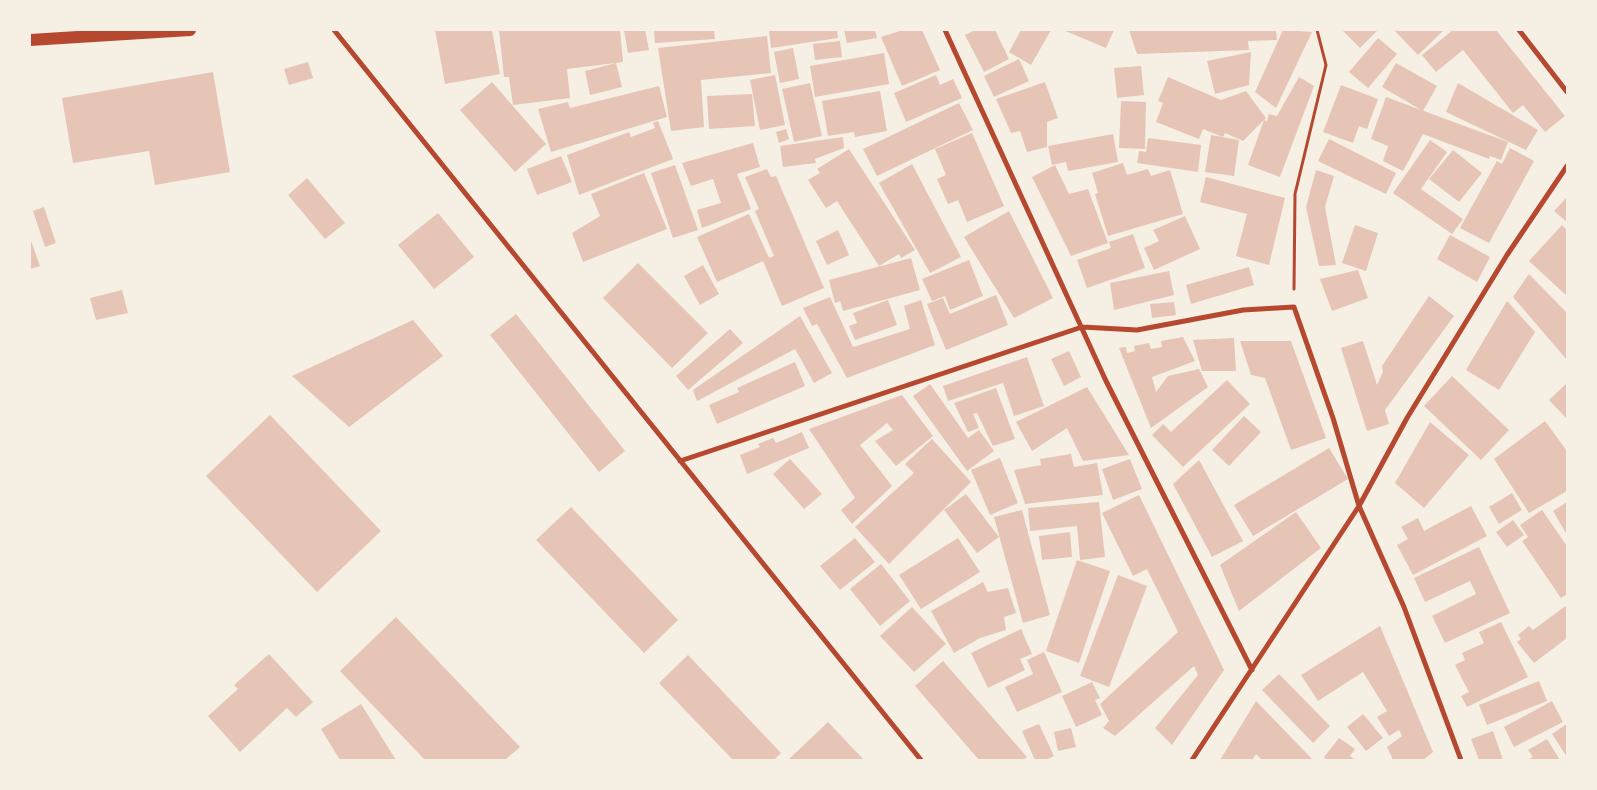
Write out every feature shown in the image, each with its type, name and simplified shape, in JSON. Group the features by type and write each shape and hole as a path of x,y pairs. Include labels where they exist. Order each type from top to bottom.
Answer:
{"main road":[{"path":"30,40 190,30"}],"street":[{"path":"334,30 921,760"},
{"path":"945,30 1106,381 1252,670"},
{"path":"1519,30 1567,92"},
{"path":"1192,760 1359,506 1406,418 1507,255 1567,166"},
{"path":"680,461 1082,327 1138,330 1243,310 1294,307 1333,418 1359,506 1404,608 1461,760"}],"path":[{"path":"1294,307 1295,194 1326,65 1318,30"}],"building":[{"path":"435,30 492,30 500,74 445,84"},
{"path":"499,30 620,30 623,62 567,69 570,98 513,105 509,77 504,77"},
{"path":"624,30 645,30 649,50 628,53"},
{"path":"654,30 714,30 715,39 655,43"},
{"path":"769,30 837,30 838,38 771,48"},
{"path":"844,30 875,30 877,38 847,43"},
{"path":"903,30 922,30 940,70 902,86 881,37"},
{"path":"975,30 995,30 1009,59 984,72 965,35"},
{"path":"1021,30 1051,30 1031,65 1009,52"},
{"path":"1063,30 1114,30 1106,48"},
{"path":"1129,30 1276,30 1277,40 1248,41 1249,50 1137,54"},
{"path":"1283,30 1312,32 1276,108 1255,92"},
{"path":"1342,30 1378,30 1360,48"},
{"path":"1394,30 1444,30 1418,55"},
{"path":"1453,30 1496,30 1565,116 1545,132 1523,105 1513,113 1463,50 1436,72 1422,55"},
{"path":"767,36 771,73 701,80 704,127 671,131 658,48"},
{"path":"1378,38 1397,54 1368,88 1349,72"},
{"path":"840,41 842,57 815,60 813,44"},
{"path":"793,48 799,79 780,83 774,52"},
{"path":"1251,52 1249,85 1215,94 1207,61"},
{"path":"884,53 889,84 815,97 810,66"},
{"path":"1019,59 1029,81 994,97 984,76"},
{"path":"308,62 313,78 289,85 284,69"},
{"path":"616,63 622,87 590,95 585,71"},
{"path":"1396,63 1437,86 1423,111 1382,87"},
{"path":"1141,66 1144,95 1117,98 1114,68"},
{"path":"213,72 230,172 155,185 149,151 73,163 62,98"},
{"path":"775,75 785,125 760,130 750,80"},
{"path":"936,75 940,85 953,79 962,98 906,122 894,93"},
{"path":"1168,77 1221,100 1246,91 1266,118 1243,141 1225,133 1223,137 1203,129 1199,139 1156,122 1163,103 1158,101"},
{"path":"1299,77 1314,86 1280,177 1248,165 1264,120 1267,121 1269,114 1277,116"},
{"path":"492,82 546,144 515,172 460,110"},
{"path":"1045,82 1058,118 1047,122 1047,147 1027,152 1020,131 1011,133 996,99"},
{"path":"810,83 822,136 794,142 782,89"},
{"path":"1458,83 1538,130 1526,150 1446,112"},
{"path":"1341,85 1378,99 1367,129 1359,126 1353,143 1323,132"},
{"path":"659,86 667,117 551,152 538,109 568,102 570,108"},
{"path":"880,91 887,131 855,137 854,132 828,136 822,101"},
{"path":"752,94 755,126 709,129 707,96"},
{"path":"1386,97 1508,142 1501,160 1490,156 1489,159 1423,134 1403,171 1383,161 1388,146 1371,139"},
{"path":"1121,101 1146,102 1145,149 1119,148"},
{"path":"959,103 973,130 877,176 863,149"},
{"path":"658,121 673,159 579,195 567,155 629,132 631,137 655,128 653,123"},
{"path":"786,129 789,139 779,143 776,132"},
{"path":"972,133 1004,206 967,222 958,200 948,204 937,179 946,175 935,149"},
{"path":"1113,134 1118,162 1068,171 1066,162 1052,165 1048,146"},
{"path":"1211,135 1239,140 1234,176 1205,172"},
{"path":"843,137 844,148 815,159 816,163 783,167 780,146"},
{"path":"1148,138 1201,145 1198,172 1137,163 1139,151 1146,152"},
{"path":"1329,139 1396,173 1386,194 1318,161"},
{"path":"1430,140 1447,152 1421,189 1463,219 1452,234 1393,193"},
{"path":"753,143 760,167 737,174 751,209 702,228 697,210 721,203 713,179 691,186 682,163"},
{"path":"1510,148 1534,161 1489,243 1460,228 1497,161 1502,164"},
{"path":"849,149 915,250 901,258 899,254 879,266 837,201 826,208 808,180 820,173 817,169"},
{"path":"1453,150 1482,173 1459,202 1429,179"},
{"path":"561,156 572,182 537,195 527,169"},
{"path":"1123,163 1127,175 1148,169 1151,176 1170,170 1183,214 1108,236 1095,194 1098,193 1092,173"},
{"path":"912,164 961,257 930,273 879,183"},
{"path":"675,165 698,230 673,238 651,173"},
{"path":"1055,165 1069,194 1088,189 1108,243 1071,256 1032,177"},
{"path":"767,169 771,177 776,176 824,288 782,306 763,261 717,282 697,237 749,214 769,258 774,256 755,211 759,209 745,177"},
{"path":"1316,170 1334,176 1325,207 1336,265 1319,266 1306,207"},
{"path":"644,173 667,229 583,262 572,233 600,216 591,194"},
{"path":"1206,177 1285,198 1269,265 1236,256 1247,214 1200,202"},
{"path":"307,178 345,223 325,239 288,195"},
{"path":"1567,197 1567,222 1554,211"},
{"path":"44,207 56,243 45,247 33,211"},
{"path":"1009,211 1053,298 1014,318 964,237"},
{"path":"438,213 474,257 434,289 398,245"},
{"path":"1185,216 1200,249 1154,270 1144,248 1159,241 1153,230"},
{"path":"1355,225 1378,233 1366,271 1342,263"},
{"path":"1562,225 1567,230 1567,296 1529,261"},
{"path":"838,230 849,255 827,265 816,241"},
{"path":"1133,234 1145,268 1087,288 1077,260 1111,248 1109,242"},
{"path":"1450,235 1490,257 1477,282 1437,259"},
{"path":"30,238 40,266 30,269"},
{"path":"911,258 920,290 843,311 840,301 835,303 829,280"},
{"path":"969,260 983,296 950,310 945,296 932,301 922,279"},
{"path":"638,263 708,333 672,368 603,298"},
{"path":"703,265 719,294 700,305 684,276"},
{"path":"1249,267 1254,285 1191,304 1186,285"},
{"path":"1358,270 1368,298 1332,311 1320,279"},
{"path":"1169,271 1174,295 1114,310 1110,283"},
{"path":"1529,274 1567,313 1567,360 1513,297"},
{"path":"122,290 128,313 96,320 90,298"},
{"path":"996,295 1008,325 946,350 927,304 943,298 950,314"},
{"path":"1429,296 1454,316 1385,410 1389,424 1367,431 1341,348 1363,341 1377,385 1383,372 1382,366"},
{"path":"830,297 853,347 910,329 904,306 921,300 935,345 847,378 817,324 812,326 803,308"},
{"path":"888,300 897,325 855,340 849,326 857,323 853,313"},
{"path":"1507,301 1535,332 1499,390 1466,370"},
{"path":"1174,302 1176,315 1152,318 1150,304"},
{"path":"516,314 625,451 599,472 490,335"},
{"path":"800,316 832,373 814,383 795,349 697,401 693,390"},
{"path":"413,320 443,356 349,427 292,376"},
{"path":"730,329 743,343 688,390 676,376"},
{"path":"1183,337 1195,361 1152,377 1156,392 1168,376 1199,369 1208,387 1151,428 1119,348 1126,347 1127,353 1135,351 1134,346 1149,343 1151,349 1162,347 1161,341"},
{"path":"1234,338 1236,371 1202,371 1193,340"},
{"path":"1240,341 1291,341 1326,438 1291,450 1265,378 1251,375"},
{"path":"1069,351 1081,377 1064,386 1051,359"},
{"path":"1027,357 1044,406 1014,416 1003,383 948,401 943,386"},
{"path":"795,362 805,386 717,424 709,405 739,392 737,388"},
{"path":"1452,376 1509,430 1481,460 1424,406"},
{"path":"1227,380 1250,404 1183,467 1152,435 1163,424 1171,432"},
{"path":"1567,383 1567,419 1549,400"},
{"path":"930,384 968,438 979,430 994,451 967,471 913,396"},
{"path":"1087,387 1129,455 1083,461 1067,428 1032,451 1016,422"},
{"path":"996,388 1015,439 993,446 977,413 973,414 979,428 968,432 954,403"},
{"path":"902,395 933,436 896,466 875,441 893,430 887,423 860,445 892,486 852,524 841,510 855,498 809,429"},
{"path":"270,415 381,531 317,592 206,476"},
{"path":"1244,416 1261,432 1229,466 1212,450"},
{"path":"1545,421 1567,451 1567,491 1529,513 1494,459"},
{"path":"1430,422 1469,455 1424,508 1395,483"},
{"path":"802,432 809,448 747,474 740,455 760,447 758,444 773,438 776,443"},
{"path":"932,439 971,482 889,564 855,527 914,473 905,464"},
{"path":"1329,448 1348,479 1253,536 1234,505"},
{"path":"1071,454 1074,467 1097,463 1103,495 1025,504 1014,470 1041,465 1040,459"},
{"path":"1000,458 1018,503 990,515 971,470"},
{"path":"790,459 822,494 804,509 773,474"},
{"path":"1130,459 1142,489 1113,500 1102,469"},
{"path":"1199,460 1243,541 1212,557 1173,484"},
{"path":"1512,493 1522,510 1499,524 1489,507"},
{"path":"966,494 999,537 977,553 944,510"},
{"path":"1139,495 1224,670 1172,745 1155,728 1198,675 1194,666 1115,736 1103,728 1109,721 1100,704 1178,632 1147,569 1133,576 1102,513"},
{"path":"1099,502 1105,557 1080,560 1077,526 1030,531 1028,508"},
{"path":"1567,502 1567,535 1553,511"},
{"path":"1471,506 1487,536 1413,575 1397,545 1408,539 1401,527 1418,518 1424,531"},
{"path":"571,507 678,620 644,653 536,540"},
{"path":"1022,510 1050,615 1023,623 994,517"},
{"path":"1542,510 1567,546 1567,594 1561,598 1522,541 1528,537 1520,525"},
{"path":"1296,512 1321,548 1239,611 1220,565"},
{"path":"1513,520 1524,535 1507,547 1496,532"},
{"path":"1070,532 1072,557 1042,560 1039,536"},
{"path":"855,538 875,562 840,590 820,566"},
{"path":"958,538 980,572 921,609 899,575"},
{"path":"1479,547 1510,613 1445,643 1432,616 1476,594 1470,581 1425,602 1414,578"},
{"path":"1077,560 1110,571 1079,663 1046,651"},
{"path":"881,564 910,601 880,626 850,589"},
{"path":"1118,575 1147,586 1109,687 1080,676"},
{"path":"983,582 988,592 1008,588 1016,613 1004,617 1006,630 980,638 954,653 931,611"},
{"path":"1567,605 1567,638 1534,663 1517,642 1521,639 1518,635 1529,626 1533,630"},
{"path":"912,607 946,644 914,672 880,636"},
{"path":"396,617 520,747 505,760 425,760 340,671"},
{"path":"1501,622 1528,677 1467,707 1461,696 1469,692 1455,665 1465,660 1462,653 1484,643 1479,632"},
{"path":"1380,626 1433,752 1423,760 1393,760 1387,747 1402,736 1399,730 1389,736 1377,717 1387,711 1363,672 1318,701 1301,675"},
{"path":"1021,629 1032,654 1020,659 1025,670 988,688 971,653"},
{"path":"1044,652 1062,692 1017,712 1005,687 1033,674 1027,660"},
{"path":"269,654 313,702 296,717 287,708 240,752 208,716 238,689 234,685"},
{"path":"688,655 781,753 774,760 733,760 659,683"},
{"path":"943,661 1027,757 1023,760 979,760 915,686"},
{"path":"1279,674 1330,726 1313,743 1262,690"},
{"path":"1539,681 1547,701 1487,725 1479,705"},
{"path":"1092,682 1100,698 1095,700 1102,715 1076,727 1062,696"},
{"path":"1256,701 1313,760 1262,760 1256,754 1252,760 1220,760"},
{"path":"1552,701 1563,722 1514,747 1504,727"},
{"path":"361,704 396,760 340,760 321,729"},
{"path":"1363,714 1383,738 1366,751 1347,727"},
{"path":"828,722 864,760 788,760"},
{"path":"1039,724 1054,756 1046,760 1035,760 1022,731"},
{"path":"1567,724 1567,757 1552,734"},
{"path":"1071,728 1076,747 1058,751 1054,732"},
{"path":"1493,731 1503,760 1479,760 1471,739"},
{"path":"1339,738 1355,749 1350,756 1355,760 1326,760 1324,757"},
{"path":"1547,739 1560,760 1527,760 1533,757 1528,750"}]}
